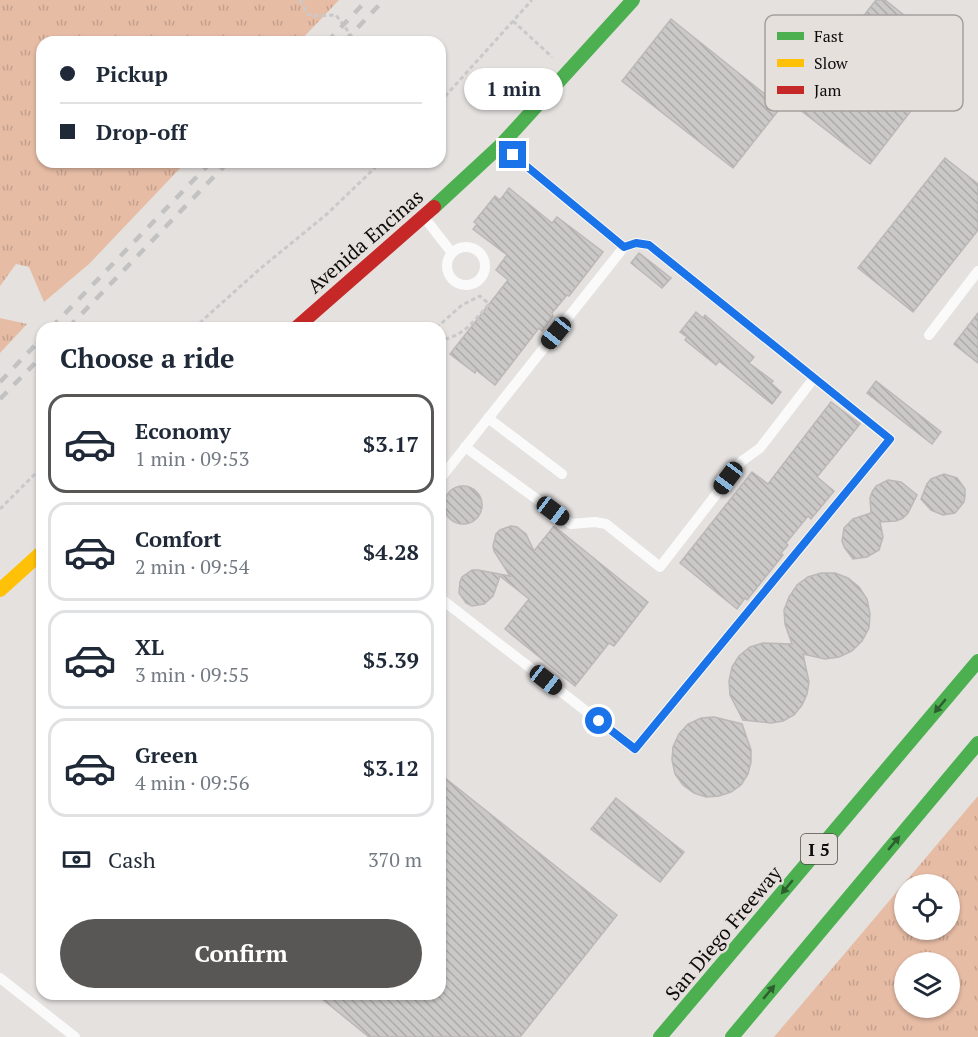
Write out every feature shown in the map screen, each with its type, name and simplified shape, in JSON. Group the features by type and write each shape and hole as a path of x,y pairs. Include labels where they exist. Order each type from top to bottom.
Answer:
{"main road":[{"name":"Avenida Encinas","path":"303,322 424,217 501,145 633,0"},
{"path":"0,590 36,557"},
{"name":"San Diego Freeway","path":"660,1037 978,661"},
{"path":"732,1037 978,743"}],"lane":[{"path":"501,145 624,247"},
{"path":"424,217 452,253"},
{"path":"446,471 624,247 636,243 649,245 890,439 635,749 446,603"},
{"path":"929,335 978,271"},
{"path":"465,447 570,524 595,522 606,524 660,567 741,460 760,448 814,378"},
{"path":"488,418 562,474"},
{"path":"2,983 75,1037"}],"path":[{"path":"300,0 308,14 336,15 352,36"},
{"path":"446,95 532,0"},
{"path":"513,21 568,72"},
{"path":"201,322 261,268 327,214 375,168"},
{"path":"443,322 470,300 480,296 489,304 465,332 446,339"},
{"path":"0,509 36,473"}],"green space":[{"path":"0,0 339,0 305,36 36,36 36,168 180,168 89,264 44,302 29,267 16,264 0,286"},
{"path":"0,318 27,324 0,353"},
{"path":"978,796 978,1037 774,1037 894,895 894,940 960,940 960,874 912,874"}],"building":[{"path":"876,0 885,0 904,15 864,15"},
{"path":"671,19 765,94 765,111 778,111 733,168 622,81"},
{"path":"802,111 911,111 870,164"},
{"path":"945,158 978,184 978,230 913,312 858,268"},
{"path":"509,188 552,223 557,217 603,252 569,296 567,295 552,313 553,316 542,331 539,328 495,385 450,354 508,280 496,270 507,255 473,229 477,224 474,222 495,196 500,200"},
{"path":"639,253 671,278 662,288 631,263"},
{"path":"696,312 703,318 705,315 754,357 749,363 773,381 771,383 781,392 772,404 719,361 716,365 685,340 687,337 680,332"},
{"path":"978,313 978,363 954,344"},
{"path":"876,381 941,432 932,444 867,393"},
{"path":"831,402 860,424 817,477 834,491 811,519 808,516 786,543 788,545 781,553 783,555 737,609 680,563 752,472 768,484"},
{"path":"944,474 957,478 965,489 965,496 964,502 955,513 943,515 931,510 921,499 931,479"},
{"path":"888,480 901,482 917,495 903,518 880,522 883,537 879,550 867,557 853,559 842,541 844,528 853,519 871,513 872,492 876,486"},
{"path":"456,487 470,487 481,498 481,512 470,523 456,523 446,513 446,497"},
{"path":"511,526 517,527 526,534 534,551 554,526 648,602 614,646 609,643 575,686 505,629 529,599 500,576 493,596 484,604 472,606 466,603 459,593 462,577 472,570 510,576 493,546 496,534"},
{"path":"821,573 835,573 848,578 859,587 867,599 870,614 869,628 862,641 852,651 839,657 825,659 803,654 809,682 802,705 794,715 783,721 771,723 743,720 730,695 729,681 732,667 739,656 750,647 763,643 792,644 785,624 784,610 789,597 797,585 808,577"},
{"path":"714,717 742,724 751,750 751,762 748,774 741,785 731,792 706,797 694,793 683,785 675,774 672,760 673,747 679,734 688,724 701,718"},
{"path":"446,779 617,915 520,1037 369,1037 323,1000 446,1000"},
{"path":"616,798 684,852 660,882 591,829"}],"railway":[{"path":"333,36 367,0"},
{"path":"350,36 384,0"},
{"path":"57,322 205,168"},
{"path":"74,322 222,168"},
{"path":"0,382 36,344"},
{"path":"0,399 36,362"}],"traffic: fast":[{"path":"434,207 501,145 633,0"},
{"path":"660,1037 978,661"},
{"path":"732,1037 978,743"}],"traffic: slow":[{"path":"0,590 36,557"}],"traffic: jam":[{"path":"303,322 434,207"}],"route":[{"path":"513,155 624,247 636,243 649,245 890,439 635,749 599,721"}]}
